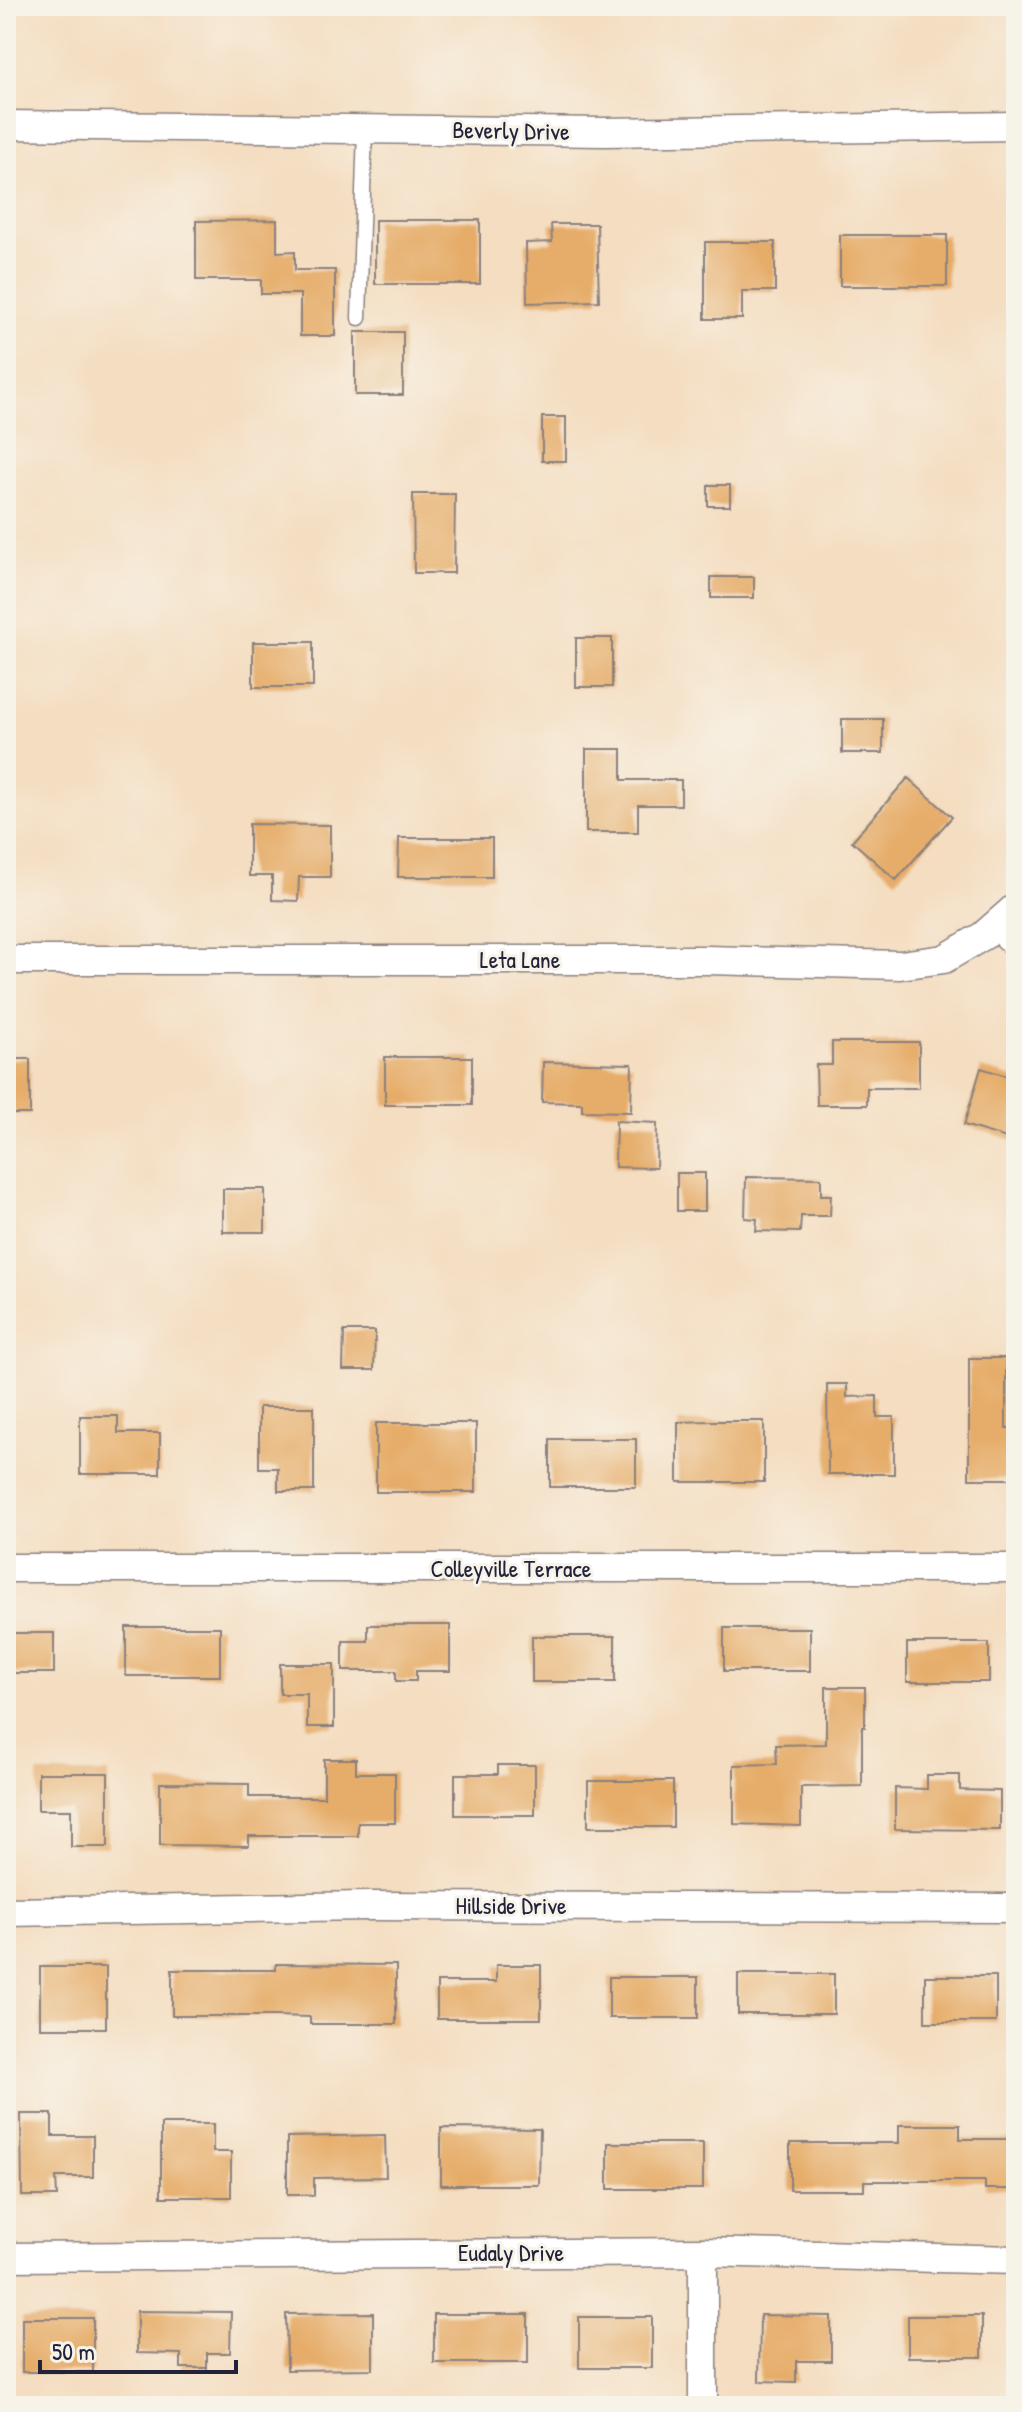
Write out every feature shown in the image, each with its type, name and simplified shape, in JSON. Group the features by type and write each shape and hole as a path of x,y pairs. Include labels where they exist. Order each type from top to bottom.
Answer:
{"street":[{"name":"Beverly Drive","path":"6,125 604,132 1016,126"},
{"name":"Leta Lane","path":"6,960 707,960 900,965 944,959 983,936 1010,925"},
{"name":"Colleyville Terrace","path":"6,1568 1016,1568"},
{"name":"Hillside Drive","path":"6,1912 367,1906 1016,1908"},
{"name":"Eudaly Drive","path":"6,2257 703,2252 1016,2260"},
{"path":"703,2252 703,2406"}],"lane":[{"path":"359,318 365,129"}],"building":[{"path":"277,220 277,252 295,251 295,270 335,270 335,336 300,336 300,294 261,294 261,280 196,280 196,221"},
{"path":"375,220 480,220 480,284 375,284"},
{"path":"551,224 597,224 599,301 527,303 526,243 552,242"},
{"path":"840,235 947,235 947,286 840,286"},
{"path":"705,242 775,242 775,291 742,291 742,319 705,319"},
{"path":"355,332 403,332 403,395 355,395"},
{"path":"542,417 566,417 566,461 542,461"},
{"path":"708,485 730,485 730,506 708,506"},
{"path":"413,494 455,494 454,573 414,573"},
{"path":"711,577 754,577 754,598 711,598"},
{"path":"576,638 612,638 612,687 576,687"},
{"path":"253,642 313,642 313,687 253,687"},
{"path":"842,719 883,719 883,753 842,753"},
{"path":"586,749 622,749 622,780 681,780 681,805 638,805 638,832 586,832"},
{"path":"908,778 952,817 896,880 852,841"},
{"path":"249,824 330,825 330,877 299,877 298,901 272,900 272,876 249,876"},
{"path":"399,838 492,838 492,877 398,877"},
{"path":"832,1042 919,1042 919,1088 867,1088 867,1105 817,1105 816,1065 832,1065"},
{"path":"385,1057 472,1057 472,1105 385,1105"},
{"path":"6,1059 30,1059 30,1114 6,1114"},
{"path":"543,1062 632,1064 631,1112 582,1111 582,1103 542,1102"},
{"path":"981,1068 1016,1079 1016,1141 964,1125"},
{"path":"616,1121 657,1123 656,1168 615,1167"},
{"path":"677,1173 705,1173 705,1211 677,1211"},
{"path":"746,1177 821,1178 821,1195 831,1195 830,1216 801,1216 800,1232 756,1231 757,1219 745,1218"},
{"path":"223,1189 265,1189 265,1232 223,1232"},
{"path":"344,1331 375,1331 374,1370 343,1370"},
{"path":"969,1358 1006,1358 1006,1428 1016,1428 1016,1479 969,1479"},
{"path":"827,1384 847,1384 847,1397 877,1396 877,1417 894,1417 894,1474 828,1474"},
{"path":"259,1407 314,1407 314,1491 278,1491 278,1468 259,1468"},
{"path":"80,1416 118,1416 118,1433 160,1433 160,1474 80,1474"},
{"path":"764,1421 764,1482 678,1482 678,1422"},
{"path":"376,1423 476,1423 476,1492 376,1492"},
{"path":"550,1439 636,1439 636,1487 550,1487"},
{"path":"368,1625 450,1625 450,1671 416,1671 416,1681 396,1681 396,1671 343,1671 343,1641 368,1641"},
{"path":"126,1627 220,1627 220,1676 126,1676"},
{"path":"724,1628 810,1628 810,1671 724,1671"},
{"path":"6,1633 54,1633 54,1673 6,1673"},
{"path":"532,1636 615,1636 615,1682 532,1682"},
{"path":"907,1643 989,1643 989,1682 907,1682"},
{"path":"280,1664 334,1664 334,1727 307,1727 307,1694 280,1694"},
{"path":"826,1687 865,1687 862,1786 801,1787 801,1826 734,1824 734,1765 777,1764 776,1745 826,1744"},
{"path":"324,1759 356,1759 356,1773 395,1773 395,1823 358,1823 358,1836 249,1836 249,1846 160,1845 160,1783 249,1784 249,1797 324,1797"},
{"path":"498,1765 535,1765 535,1815 455,1815 455,1774 498,1774"},
{"path":"38,1773 108,1773 108,1847 71,1847 71,1810 38,1810"},
{"path":"927,1775 960,1775 960,1790 1000,1791 1000,1830 895,1829 895,1788 927,1789"},
{"path":"588,1781 673,1781 673,1827 588,1827"},
{"path":"276,1964 396,1965 396,2024 310,2024 310,2017 172,2016 172,1970 276,1970"},
{"path":"496,1965 541,1965 541,2019 437,2019 437,1982 496,1982"},
{"path":"40,1967 106,1967 106,2028 40,2028"},
{"path":"738,1974 834,1974 834,2014 738,2014"},
{"path":"925,1976 996,1976 996,2022 925,2022"},
{"path":"609,1977 698,1977 698,2018 609,2018"},
{"path":"21,2114 52,2114 52,2136 93,2136 93,2177 56,2177 57,2196 22,2196"},
{"path":"161,2124 213,2124 213,2152 231,2152 231,2197 161,2197"},
{"path":"899,2125 960,2125 960,2139 1016,2139 1016,2189 985,2189 985,2181 864,2181 864,2190 790,2190 790,2143 899,2143"},
{"path":"441,2128 540,2129 539,2185 441,2185"},
{"path":"385,2135 386,2177 314,2178 314,2195 287,2195 287,2137"},
{"path":"608,2143 703,2143 703,2189 608,2189"},
{"path":"137,2311 231,2312 230,2353 207,2353 207,2368 181,2368 181,2354 137,2353"},
{"path":"373,2313 373,2369 287,2370 286,2314"},
{"path":"434,2314 528,2314 528,2363 434,2363"},
{"path":"760,2315 831,2316 831,2361 796,2361 796,2382 759,2381"},
{"path":"908,2316 982,2316 982,2357 908,2357"},
{"path":"579,2317 652,2317 652,2368 579,2368"},
{"path":"22,2318 93,2318 93,2372 22,2372"}]}
